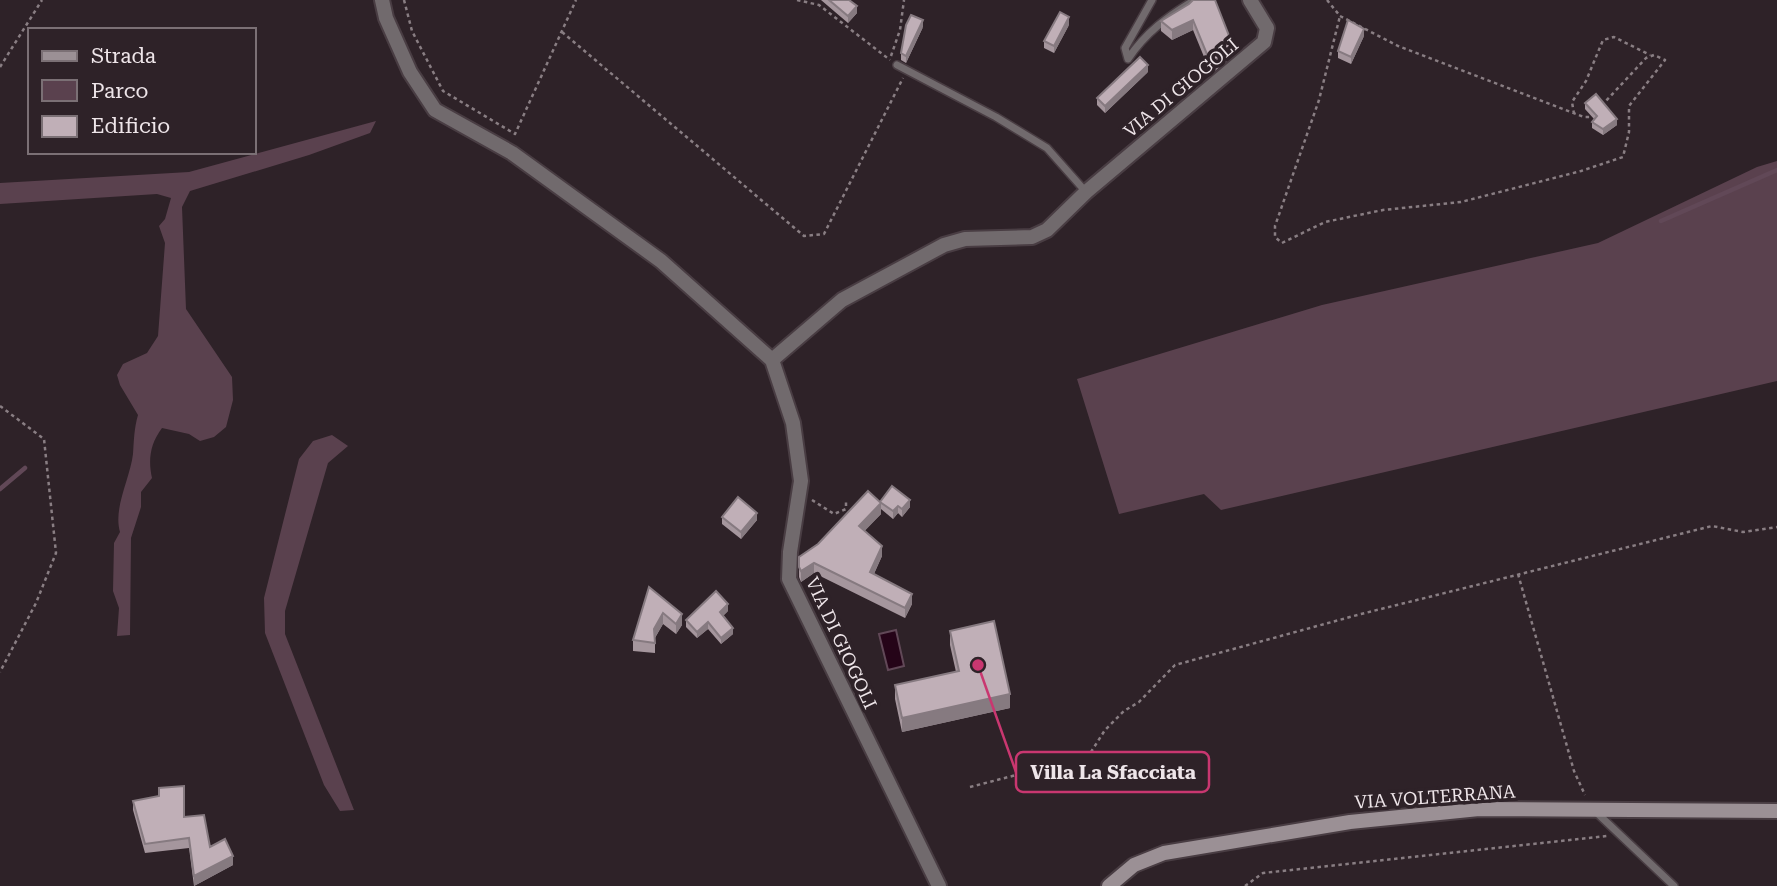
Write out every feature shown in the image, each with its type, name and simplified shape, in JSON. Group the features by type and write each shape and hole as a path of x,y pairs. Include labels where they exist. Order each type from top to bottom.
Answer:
{"main road":[{"name":"VIA VOLTERRANA","path":"1109,886 1134,865 1164,853 1350,822 1479,809 1777,811"}],"street":[{"name":"VIA DI GIOGOLI","path":"382,0 386,18 410,72 435,110 512,153 661,261 772,360 793,423 801,481 790,552 789,579 939,886"},
{"name":"VIA DI GIOGOLI","path":"772,360 842,300 944,245 965,239 1032,237 1046,230 1086,192 1264,42 1266,28 1250,0"}],"lane":[{"path":"1152,0 1125,48 1128,59 1141,40 1173,13 1195,0"},
{"path":"897,65 996,117 1047,148 1086,192"},
{"path":"1593,809 1674,886"}],"path":[{"path":"0,67 42,0"},
{"path":"404,0 412,32 443,91 515,134 576,0"},
{"path":"797,0 819,5 897,65"},
{"path":"890,60 900,30 904,0"},
{"path":"1327,0 1340,16 1398,46 1574,114 1591,117 1651,56"},
{"path":"1340,16 1319,100 1275,226 1275,237 1282,243 1325,222 1383,210 1461,202 1581,171 1623,157 1629,132 1629,106 1665,60 1651,56 1614,37 1603,40 1587,81 1572,102 1574,114"},
{"path":"562,32 804,236 824,234 907,70"},
{"path":"0,405 44,439 56,553 36,603 0,672"},
{"path":"799,497 811,499 834,513 846,509 846,500"},
{"path":"970,787 1073,760 1091,752 1105,730 1124,711 1139,702 1175,665 1518,574 1712,526 1743,532 1777,527"},
{"path":"1518,574 1574,771 1593,809"},
{"path":"1245,886 1263,873 1619,834"}],"green space":[{"path":"376,121 370,133 309,155 190,191 182,207 186,309 232,377 233,400 226,427 214,437 200,441 189,434 162,428 155,440 150,458 152,478 141,492 141,507 131,538 130,635 117,636 119,608 113,591 114,543 120,532 119,513 133,454 138,415 117,375 123,364 147,353 158,336 165,243 159,226 165,219 171,198 157,194 0,204 0,183 189,172"},
{"path":"1777,161 1777,381 1221,510 1204,494 1119,514 1077,379 1322,305 1598,243 1757,167"},
{"path":"332,435 348,446 328,463 285,611 285,634 354,810 340,811 324,785 265,633 264,598 299,459 313,441"}],"shaded area":[{"path":"896,630 904,666 888,670 879,634"}],"building":[{"path":"829,0 849,0 857,6 848,16"},
{"path":"1193,0 1215,0 1233,46 1211,64 1193,20 1172,30 1161,21"},
{"path":"1060,12 1069,17 1054,46 1044,41"},
{"path":"911,15 923,20 906,56 901,53 906,25"},
{"path":"1348,20 1364,29 1351,57 1338,51"},
{"path":"1140,57 1148,65 1105,106 1097,98"},
{"path":"1596,94 1617,119 1603,129 1592,122 1597,116 1585,103"},
{"path":"892,486 910,500 902,509 898,506 893,511 880,502"},
{"path":"868,491 881,503 859,526 882,546 870,572 912,594 905,608 814,563 801,571 799,567 799,557 818,544"},
{"path":"738,497 757,513 741,532 722,517"},
{"path":"649,587 682,614 676,624 663,613 654,629 655,643 633,640"},
{"path":"716,591 728,604 720,612 733,628 721,638 708,622 697,632 686,620"},
{"path":"994,621 1010,694 902,718 895,685 959,671 950,631"},
{"path":"184,786 184,817 204,815 210,847 225,839 233,856 194,876 189,838 145,844 133,801 159,796 159,788"}],"waterway":[{"path":"1661,221 1777,170"},
{"path":"0,489 25,468"}],"place":[{"name":"Villa La Sfacciata","path":"978,665"}]}
